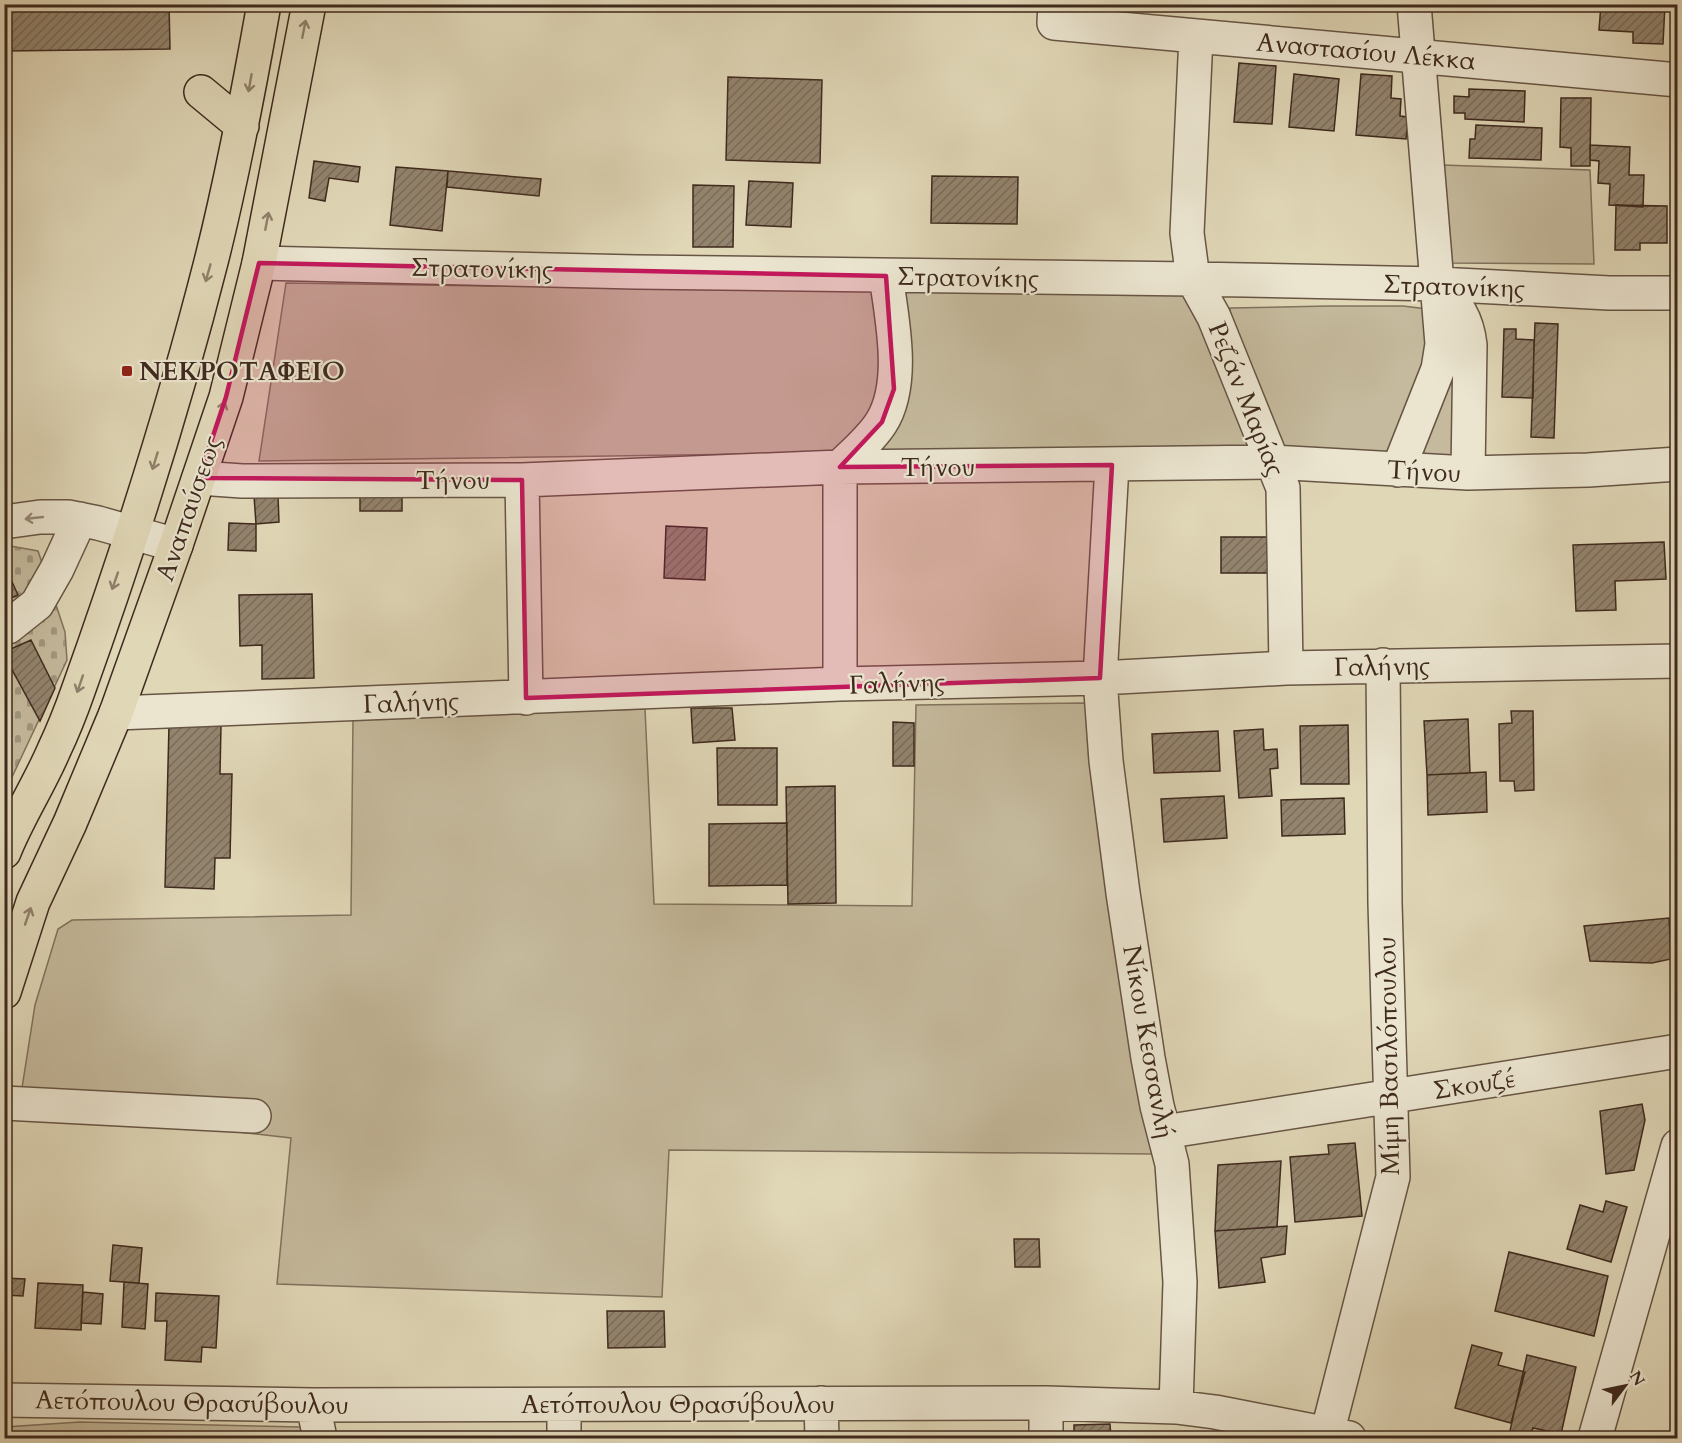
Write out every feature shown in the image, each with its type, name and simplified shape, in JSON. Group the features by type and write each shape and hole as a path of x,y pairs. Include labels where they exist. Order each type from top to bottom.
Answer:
{"main road":[{"name":"Αναπαύσεως","path":"4,852 61,735 132,534 212,258 242,126 264,4"},
{"name":"Αναπαύσεως","path":"4,992 33,902 74,814 116,713 226,397 259,263 309,4"},
{"path":"201,92 242,126"}],"street":[{"path":"1398,470 1442,355 1414,4"},
{"name":"Αναστασίου Λέκκα","path":"1054,14 1196,36 1677,80"},
{"path":"1193,279 1187,233 1196,36"},
{"name":"Στρατονίκης","path":"259,263 886,276 1438,284 1677,293"},
{"path":"840,684 840,467 871,437 882,422 894,389 892,324 886,276"},
{"name":"Ρεζάν Μαρίας","path":"1193,279 1214,317 1283,488 1286,668"},
{"path":"1438,284 1462,313 1468,329 1470,345 1468,473"},
{"name":"Τήνου","path":"199,478 242,481 522,480 840,467 1272,462 1468,473 1588,470 1677,464"},
{"name":"Νίκου Κεσσανλή","path":"1112,465 1100,678 1106,761 1123,893 1148,1058 1157,1106 1172,1164 1180,1282 1176,1407"},
{"path":"522,480 526,698"},
{"path":"4,522 40,517 68,517 176,545"},
{"path":"8,627 37,604 57,569 80,519"},
{"name":"Γαλήνης","path":"116,713 840,684 1100,678 1286,668 1677,661"},
{"name":"Μίμη Βασιλόπουλου","path":"1334,1437 1393,1178 1385,903 1383,665"},
{"name":"Σκουζέ","path":"1164,1132 1677,1051"},
{"path":"4,1103 254,1116"},
{"path":"1595,1438 1677,1146"},
{"name":"Αετόπουλου Θρασύβουλου","path":"4,1400 564,1405 1046,1403 1176,1407 1334,1437"},
{"path":"821,1403 822,1438"},
{"path":"1046,1403 1046,1438"},
{"path":"314,1404 320,1438"},
{"path":"564,1405 564,1438"}],"highlighted area":[{"path":"259,263 886,276 894,389 882,422 840,467 1112,465 1100,678 526,698 522,480 199,478 226,397"}],"green space":[{"path":"1441,165 1590,170 1594,264 1446,263"},
{"path":"286,283 487,286 792,284 1171,289 1188,298 1246,432 1247,447 259,461"},
{"path":"1403,306 1427,309 1427,368 1393,452 1285,450 1231,329 1230,308"},
{"path":"1459,351 1458,460 1414,460"},
{"path":"5,545 38,551 65,632 67,660 5,792"},
{"path":"1085,703 1152,1154 669,1150 662,1297 277,1284 291,1138 19,1107 35,1005 58,929 72,920 351,915 353,717 645,709 654,904 912,906 916,705"},
{"path":"80,1422 301,1427 304,1438 5,1438 5,1427"}],"building":[{"path":"4,4 169,4 170,49 4,51"},
{"path":"1601,4 1665,4 1663,44 1633,43 1633,32 1599,30"},
{"path":"1239,63 1276,66 1272,124 1234,122"},
{"path":"1294,74 1339,79 1334,131 1289,127"},
{"path":"1361,74 1392,76 1391,98 1401,99 1400,116 1408,117 1406,139 1356,135"},
{"path":"728,77 822,80 820,163 726,160"},
{"path":"1469,89 1525,91 1524,122 1465,119 1465,113 1454,113 1454,96 1469,97"},
{"path":"1561,98 1591,98 1590,166 1571,166 1571,148 1560,147"},
{"path":"1476,125 1542,128 1541,160 1469,158 1470,139 1475,139"},
{"path":"1590,145 1630,147 1629,175 1644,175 1643,207 1609,205 1610,184 1598,183 1599,161 1590,160"},
{"path":"314,161 360,167 358,182 329,178 325,201 309,198"},
{"path":"396,167 448,171 442,231 390,225"},
{"path":"448,171 541,179 539,196 447,187"},
{"path":"932,176 1018,177 1017,224 931,223"},
{"path":"749,181 793,183 791,227 746,225"},
{"path":"693,185 734,186 733,247 693,247"},
{"path":"1616,205 1667,206 1667,243 1640,243 1640,250 1615,250"},
{"path":"1535,323 1558,324 1554,438 1531,437"},
{"path":"1504,329 1516,329 1516,339 1534,340 1533,398 1502,397"},
{"path":"360,494 402,494 402,511 360,511"},
{"path":"278,495 279,522 256,524 254,496"},
{"path":"229,523 256,524 256,551 228,550"},
{"path":"666,526 707,528 705,580 664,578"},
{"path":"1221,537 1271,537 1271,573 1221,573"},
{"path":"1664,542 1666,579 1615,581 1616,610 1576,611 1573,545"},
{"path":"4,564 18,595 4,601"},
{"path":"312,594 314,678 262,679 262,645 240,646 239,595"},
{"path":"31,640 55,688 40,721 11,668 4,670 4,652"},
{"path":"691,708 732,708 735,740 693,743"},
{"path":"1511,711 1533,711 1534,790 1515,791 1514,781 1500,781 1499,724 1512,723"},
{"path":"1468,719 1470,773 1427,775 1424,721"},
{"path":"893,722 914,723 914,766 893,766"},
{"path":"169,725 221,726 220,774 232,774 230,858 215,858 214,889 165,887"},
{"path":"1348,725 1349,784 1301,784 1300,726"},
{"path":"1263,729 1264,750 1277,749 1278,768 1270,769 1272,796 1239,798 1234,731"},
{"path":"1218,731 1220,771 1154,773 1152,734"},
{"path":"717,748 777,748 777,805 718,805"},
{"path":"1486,772 1487,812 1428,815 1427,775"},
{"path":"835,786 836,903 788,904 786,787"},
{"path":"1224,796 1227,838 1164,842 1161,799"},
{"path":"1344,798 1345,834 1282,836 1281,800"},
{"path":"787,823 787,885 709,886 709,824"},
{"path":"1669,918 1671,959 1652,963 1590,961 1584,926"},
{"path":"1642,1104 1645,1120 1634,1170 1606,1174 1600,1111"},
{"path":"1355,1143 1362,1216 1295,1222 1290,1157 1329,1154 1328,1145"},
{"path":"1281,1161 1277,1227 1215,1231 1218,1165"},
{"path":"1606,1201 1627,1207 1611,1262 1567,1249 1580,1205 1603,1212"},
{"path":"1287,1226 1285,1254 1261,1258 1265,1282 1219,1288 1215,1231"},
{"path":"1014,1239 1039,1239 1040,1267 1015,1267"},
{"path":"113,1245 142,1248 139,1283 110,1281"},
{"path":"1509,1252 1608,1276 1594,1336 1495,1311"},
{"path":"4,1278 25,1279 23,1296 4,1295"},
{"path":"124,1282 148,1284 145,1329 122,1327"},
{"path":"38,1283 83,1285 81,1330 35,1328"},
{"path":"83,1292 103,1294 101,1324 81,1323"},
{"path":"156,1293 219,1296 216,1348 202,1347 201,1362 165,1360 167,1321 155,1321"},
{"path":"607,1311 664,1311 665,1347 608,1348"},
{"path":"1472,1345 1502,1353 1498,1365 1525,1372 1511,1423 1455,1408"},
{"path":"1527,1355 1576,1367 1561,1434 1533,1428 1530,1438 1509,1435"},
{"path":"1110,1424 1111,1438 1074,1438 1074,1425"},
{"path":"929,1434 929,1438 878,1438 878,1437"}],"place":[{"name":"ΝΕΚΡΟΤΑΦΕΙΟ","path":"127,371"}]}
